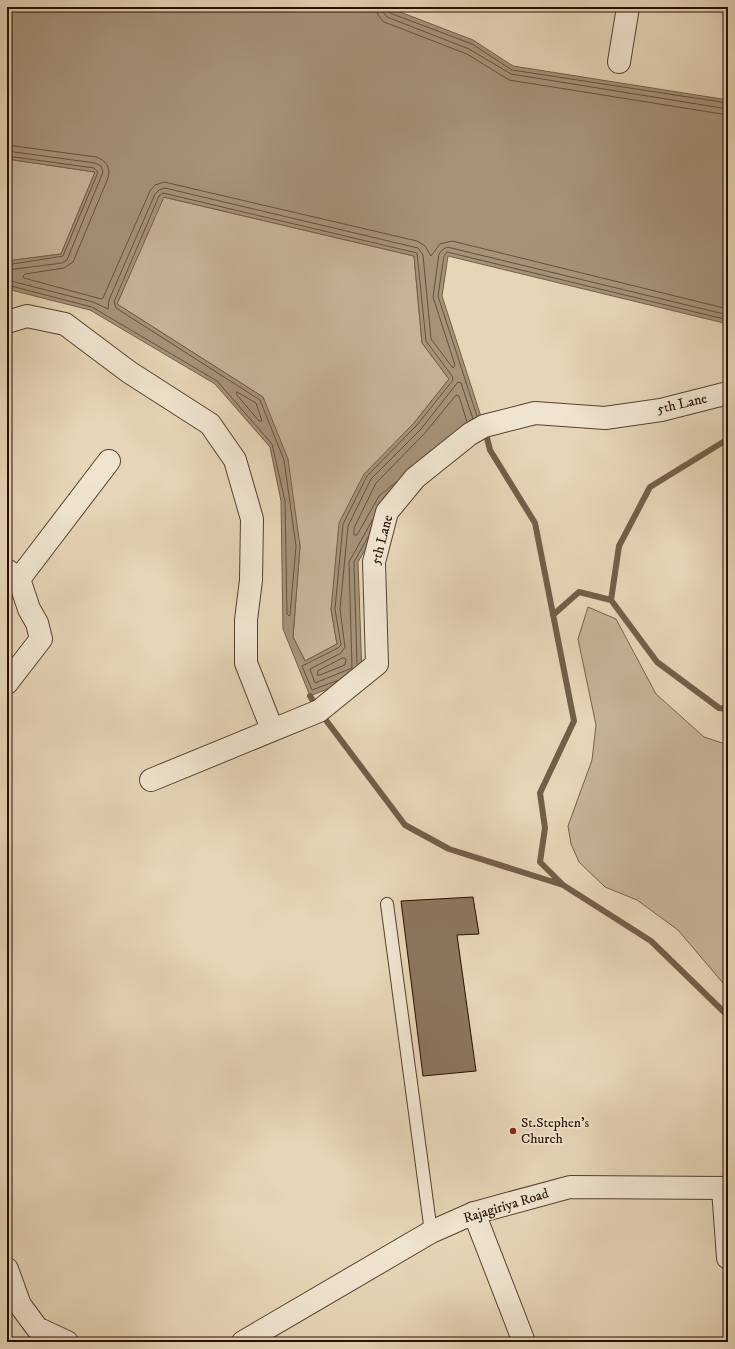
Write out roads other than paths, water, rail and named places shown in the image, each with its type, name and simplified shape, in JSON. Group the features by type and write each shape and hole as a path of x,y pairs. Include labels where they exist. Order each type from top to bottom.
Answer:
{"street":[{"path":"619,62 628,7"},
{"path":"7,322 27,316 65,324 129,372 210,424 235,460 252,519 251,580 246,620 246,663 272,729"},
{"name":"5th Lane","path":"151,780 272,729 319,711 377,664 374,562 387,512 415,478 470,434 484,426 535,413 605,418 661,410 728,393"},
{"path":"7,683 41,639 37,623 13,574 109,461"},
{"name":"Rajagiriya Road","path":"243,1342 431,1232 474,1213 570,1187 726,1188"},
{"path":"726,1188 728,1258"},
{"path":"474,1213 524,1342"},
{"path":"7,1269 20,1305 37,1328 67,1342"}],"lane":[{"path":"387,904 431,1232"}],"water":[{"path":"7,7 387,7 473,40 513,66 728,100 728,324 448,256 442,296 485,429 391,506 358,562 362,675 310,696 283,629 281,501 270,447 215,384 90,310 7,289 7,261 61,254 95,172 7,159","holes":["164,197 414,256 422,343 449,379 414,423 364,474 339,523 331,609 337,644 305,661 293,637 300,546 288,459 263,397 117,304"]}],"waterway":[{"path":"485,430 490,450 535,523 574,721 540,793 545,828 540,862 562,884"},
{"path":"611,600 619,546 650,487 728,439"},
{"path":"553,615 579,592 611,600 657,662 719,708 728,709"},
{"path":"310,696 319,711 405,825 449,849 563,885 651,941 728,1016"}],"place":[{"name":"St.Stephen's Church","path":"513,1131"}]}
